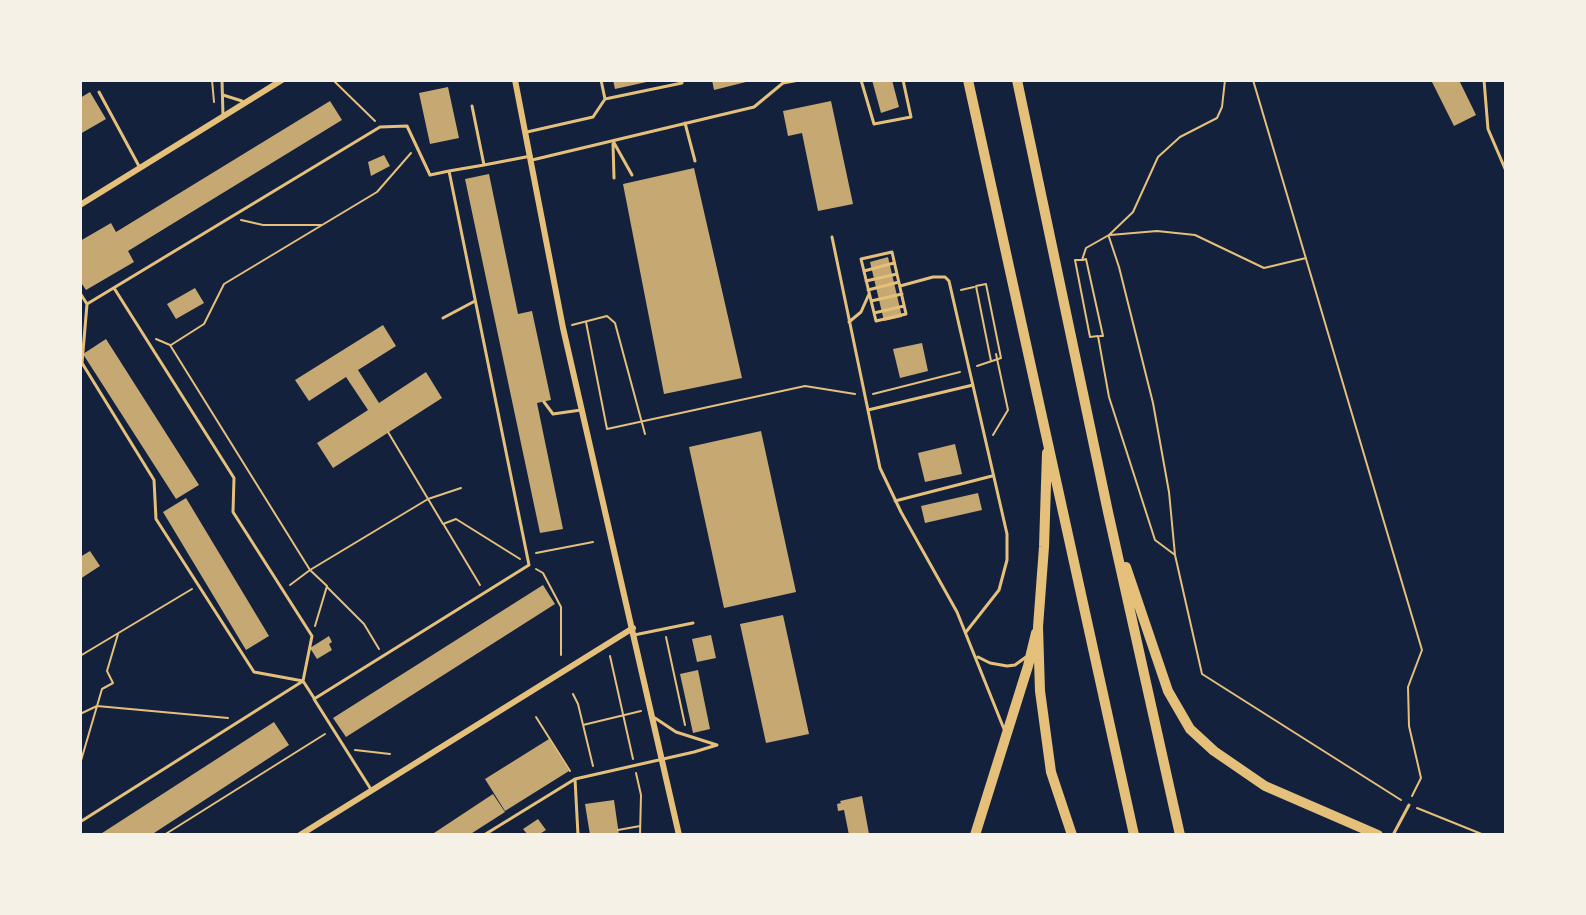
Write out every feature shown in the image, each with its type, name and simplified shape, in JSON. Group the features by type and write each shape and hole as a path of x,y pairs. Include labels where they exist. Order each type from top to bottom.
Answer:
{"main road":[{"path":"968,80 1134,835"},
{"path":"1017,80 1180,835"},
{"path":"1047,435 1038,627 1045,739 1061,807 1072,835"},
{"path":"1108,512 1168,691 1190,729 1214,751 1265,786 1378,835"},
{"path":"975,835 1038,627"}],"street":[{"path":"80,205 282,80"},
{"path":"515,80 581,410 679,835"},
{"path":"300,835 607,644 633,631"}],"lane":[{"path":"222,80 223,116"},
{"path":"601,80 605,99"},
{"path":"526,132 593,117 605,99 682,83 681,80"},
{"path":"754,107 783,83 799,80"},
{"path":"861,80 874,124 911,117 903,80"},
{"path":"1484,80 1488,129 1506,171"},
{"path":"99,92 140,168"},
{"path":"223,95 245,102"},
{"path":"87,304 380,127 407,126 430,175 613,141 765,103"},
{"path":"472,106 484,165"},
{"path":"685,123 695,161"},
{"path":"613,141 632,175"},
{"path":"613,141 614,178"},
{"path":"314,699 529,565 449,171"},
{"path":"832,237 880,468 966,632 1006,736"},
{"path":"892,252 894,263 906,314 876,321 861,259 892,252"},
{"path":"864,271 894,263"},
{"path":"866,281 897,274"},
{"path":"869,292 940,276 949,281 953,291 1007,534 1003,580 995,598 966,632"},
{"path":"114,288 234,478 233,512 312,636 303,681 372,791"},
{"path":"849,322 861,312 869,292"},
{"path":"80,293 87,304 82,363 154,480 156,519 254,672 303,681"},
{"path":"871,301 902,294"},
{"path":"443,318 475,301"},
{"path":"874,313 904,306"},
{"path":"866,410 973,385"},
{"path":"544,402 553,414 581,410"},
{"path":"895,501 994,476"},
{"path":"633,631 693,623"},
{"path":"975,654 990,663 1007,666 1023,660 1032,650"},
{"path":"80,822 303,681"},
{"path":"484,835 575,779 717,745 676,732 653,717"},
{"path":"575,779 578,835"},
{"path":"1393,835 1409,805"}],"path":[{"path":"212,80 214,108"},
{"path":"333,80 380,127"},
{"path":"1082,260 1086,248 1109,235 1133,212 1158,157 1180,137 1217,118 1222,107 1225,80"},
{"path":"1253,80 1422,650 1408,687 1409,726 1421,778 1409,805"},
{"path":"170,345 204,324 224,284 377,192 416,147"},
{"path":"233,215 253,225 323,225"},
{"path":"1109,235 1157,231 1195,235 1264,268 1307,258"},
{"path":"1109,235 1153,403 1169,492 1175,555 1202,674 1409,805 1484,835"},
{"path":"1086,259 1103,336 1090,337 1075,260 1082,260 1086,259"},
{"path":"586,322 607,429 805,386 863,396 1001,358 986,284 953,291"},
{"path":"976,286 991,361"},
{"path":"572,325 607,316 615,323 645,434"},
{"path":"141,331 170,345 310,570 364,624 384,656"},
{"path":"1098,336 1109,397 1155,540 1175,555"},
{"path":"986,445 1008,410 996,354"},
{"path":"388,432 485,593"},
{"path":"283,590 310,570 428,499 461,488"},
{"path":"443,524 456,519 543,573 561,607 561,655"},
{"path":"527,555 593,542"},
{"path":"80,656 198,586"},
{"path":"312,636 327,586"},
{"path":"664,628 685,723"},
{"path":"80,764 102,689 113,683 107,671 118,634"},
{"path":"607,644 641,795 640,835"},
{"path":"573,694 595,774"},
{"path":"80,714 97,706 242,720"},
{"path":"583,725 651,709"},
{"path":"536,717 575,779"},
{"path":"677,726 687,732"},
{"path":"164,835 333,729"},
{"path":"80,748 83,753"},
{"path":"346,749 390,754"},
{"path":"618,830 640,826"}],"building":[{"path":"613,80 651,80 651,81 615,89"},
{"path":"712,80 750,80 750,81 714,90"},
{"path":"872,80 892,80 899,107 881,113"},
{"path":"1431,80 1459,80 1476,115 1454,126"},
{"path":"448,87 459,138 430,144 419,93"},
{"path":"90,92 106,119 80,134 80,98"},
{"path":"330,101 342,120 128,251 134,262 86,290 80,281 80,241 111,223 116,232"},
{"path":"831,101 853,204 818,211 802,133 788,136 783,111"},
{"path":"384,155 390,166 371,176 368,162"},
{"path":"694,168 742,378 664,394 623,184"},
{"path":"489,174 518,314 532,311 551,400 537,403 563,529 540,533 465,179"},
{"path":"888,257 902,317 884,321 870,262"},
{"path":"195,288 204,303 176,319 167,304"},
{"path":"383,325 396,346 358,370 379,403 426,372 442,398 333,468 317,443 368,410 346,377 309,401 295,380"},
{"path":"106,339 199,485 176,499 83,354"},
{"path":"922,343 928,371 900,378 893,349"},
{"path":"761,431 796,592 724,608 689,447"},
{"path":"955,444 962,474 925,482 918,453"},
{"path":"978,493 982,510 925,523 921,506"},
{"path":"186,498 269,636 246,650 163,512"},
{"path":"90,551 100,566 80,579 80,557"},
{"path":"543,585 555,604 346,737 333,718"},
{"path":"783,615 809,734 766,743 740,624"},
{"path":"711,635 716,658 697,662 692,639"},
{"path":"329,636 332,650 317,659 310,648"},
{"path":"698,670 710,729 693,733 680,674"},
{"path":"274,722 289,745 151,835 99,835"},
{"path":"549,739 569,771 505,811 485,779"},
{"path":"493,794 505,812 469,835 431,835"},
{"path":"862,796 869,834 849,835 844,810 838,811 837,804"},
{"path":"614,800 619,835 590,835 585,804"},
{"path":"538,819 546,830 538,835 528,835 523,829"}]}
